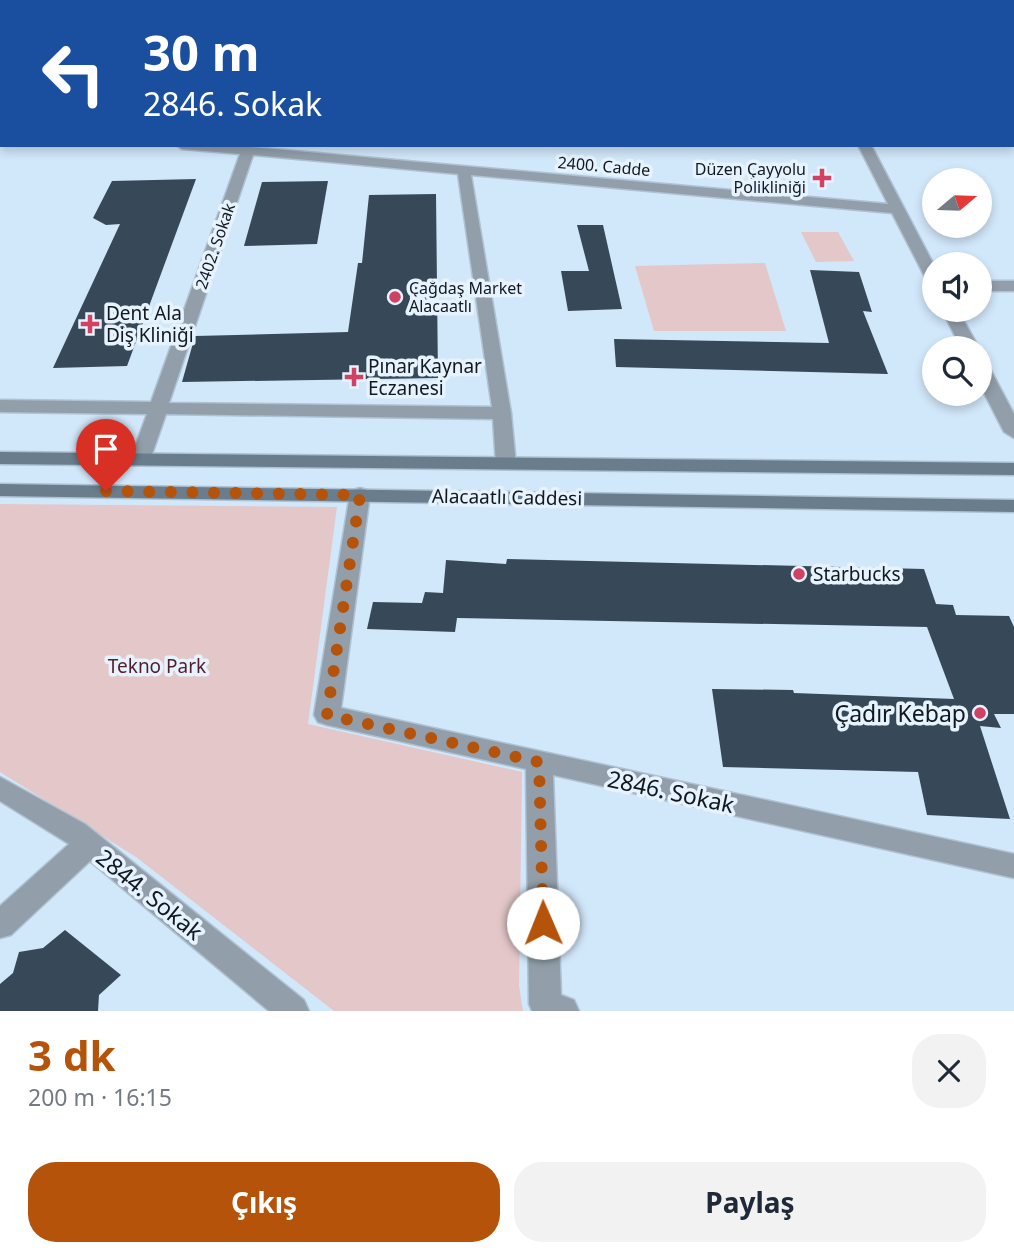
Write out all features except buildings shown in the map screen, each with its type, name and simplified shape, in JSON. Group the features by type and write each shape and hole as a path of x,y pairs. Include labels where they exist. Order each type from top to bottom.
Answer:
{"main road":[{"name":"Alacaatlı Caddesi","path":"0,458 1014,469"},
{"name":"Alacaatlı Caddesi","path":"0,490 1014,506"}],"street":[{"name":"2400. Cadde","path":"204,147 898,209"},
{"path":"865,147 922,256"},
{"name":"2402. Sokak","path":"140,460 248,151"},
{"path":"464,172 502,413 506,465"},
{"path":"992,286 1014,286"},
{"path":"992,390 1014,432"},
{"path":"0,406 502,413"},
{"name":"2846. Sokak","path":"360,495 327,715 1014,866"},
{"path":"539,762 554,1007"},
{"name":"2844. Sokak","path":"0,788 75,832 293,1011"},
{"path":"0,925 89,844"}],"green space":[{"path":"801,232 838,232 854,261 816,262"},
{"path":"765,263 786,331 654,331 635,266"},
{"name":"Tekno Park","path":"0,504 337,507 308,724 522,772 519,986 523,1011 334,1011 136,857 0,772"}],"place":[{"name":"Düzen Çayyolu Polikliniği","path":"822,178"},
{"name":"Çağdaş Market Alacaatlı","path":"395,297"},
{"name":"Dent Ala Diş Kliniği","path":"90,324"},
{"name":"Pınar Kaynar Eczanesi","path":"354,377"},
{"name":"Starbucks","path":"799,574"},
{"name":"Çadır Kebap","path":"980,713"}],"route":[{"path":"106,491 360,495 327,715 539,762 543,923"}]}
